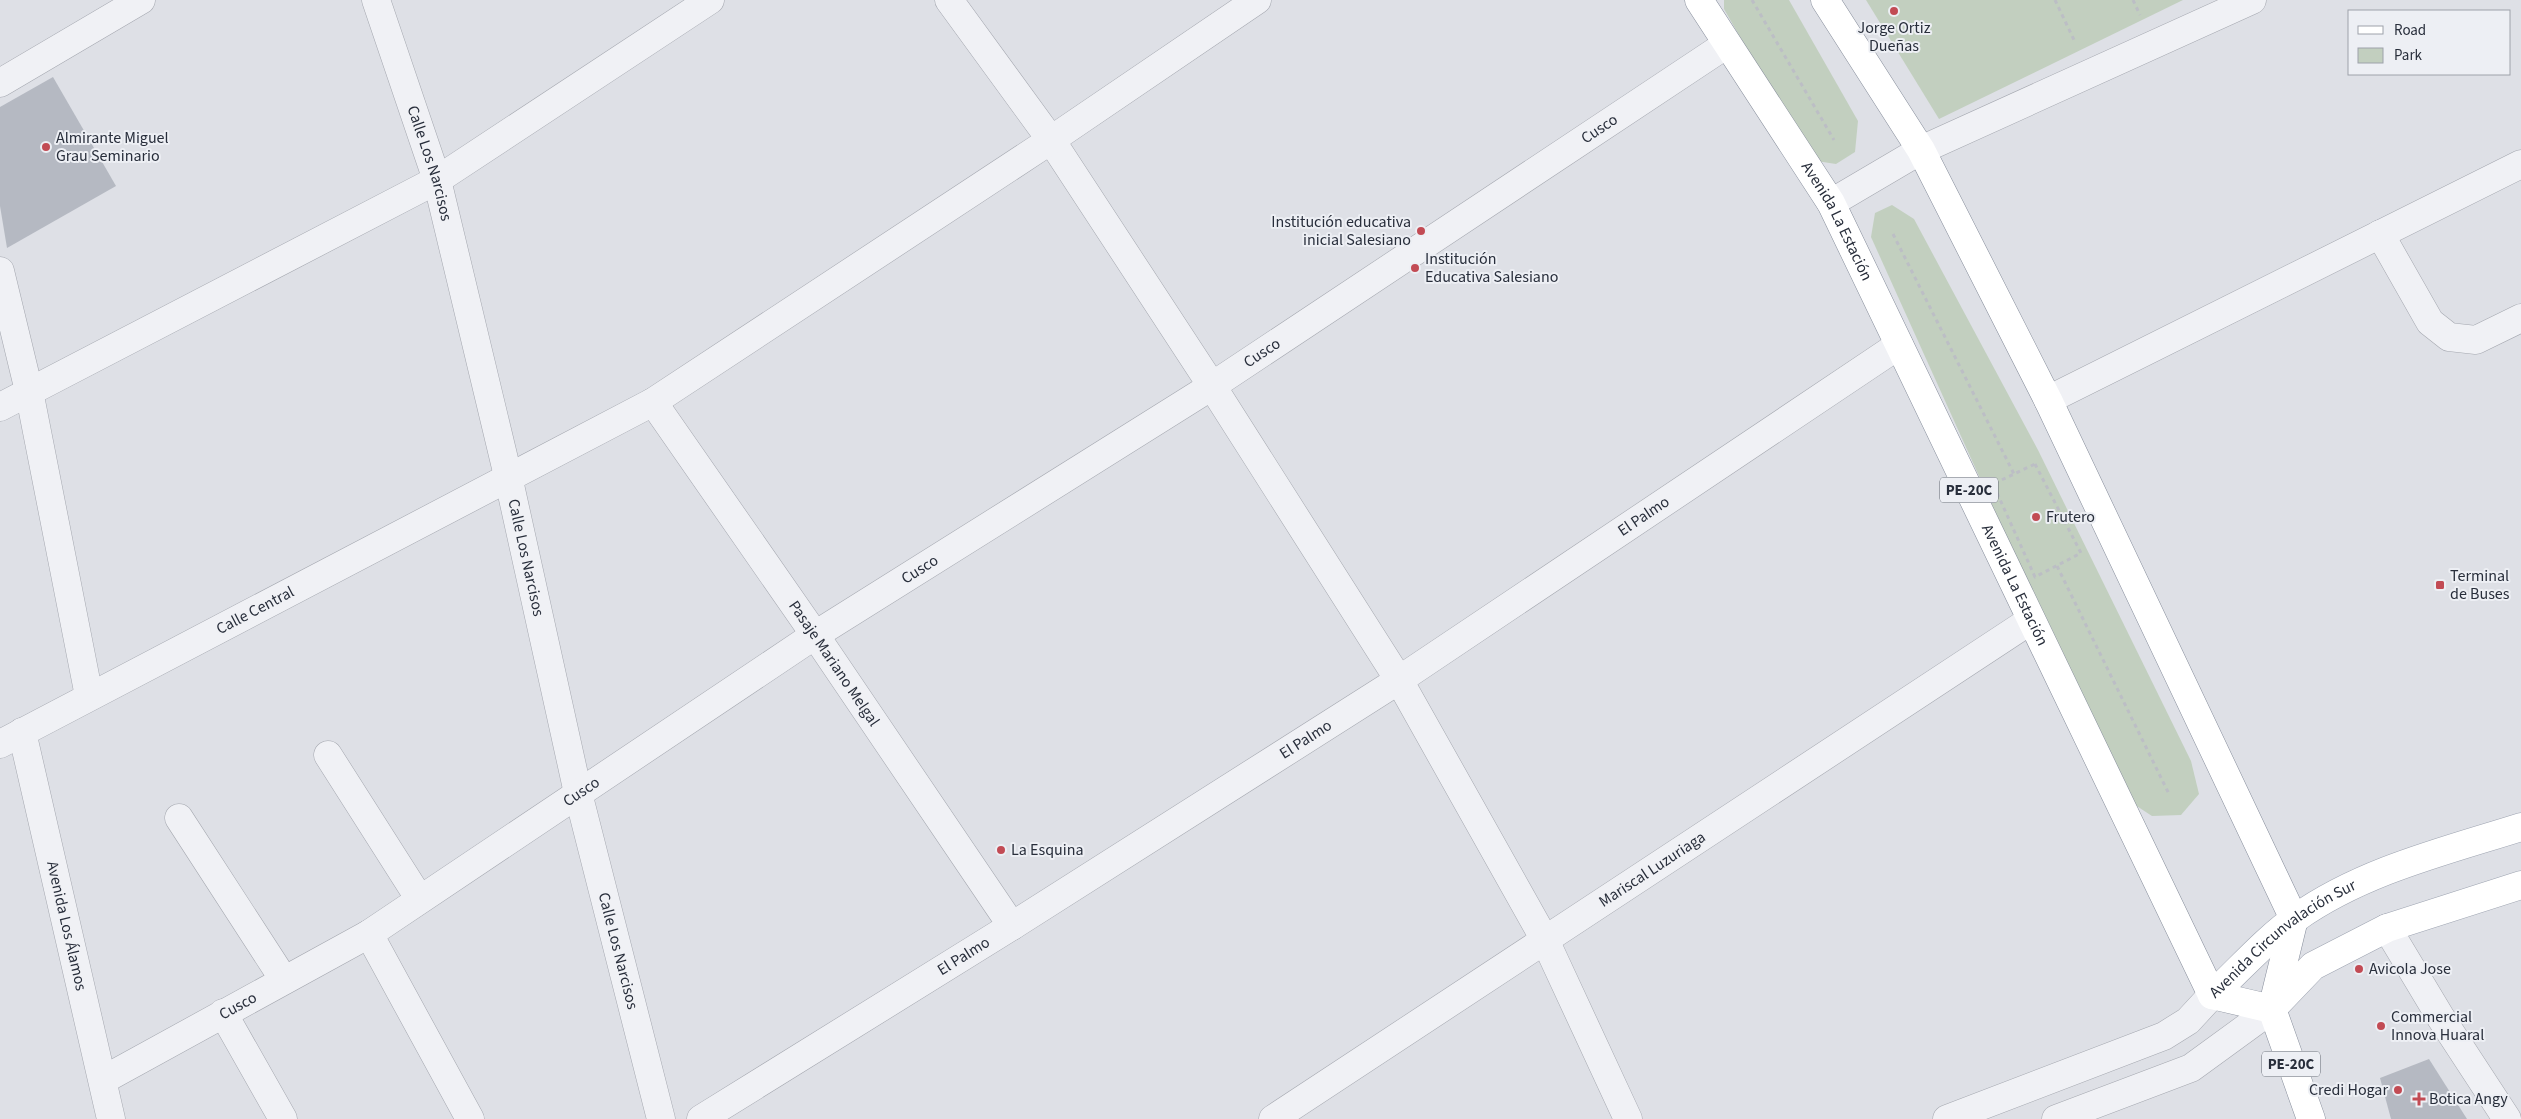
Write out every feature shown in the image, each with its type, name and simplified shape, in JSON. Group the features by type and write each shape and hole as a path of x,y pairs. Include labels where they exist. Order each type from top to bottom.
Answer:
{"main road":[{"name":"Avenida La Estación","path":"1699,0 1831,204 2212,995"},
{"path":"1825,0 1921,150 2048,400 2294,919 2272,1009"},
{"name":"Avenida Circunvalación Sur","path":"2212,995 2294,919 2325,900 2402,865 2521,827"},
{"path":"2272,1009 2313,966 2387,928 2521,885"},
{"path":"2212,995 2272,1009"},
{"name":"PE-20C","path":"2272,1009 2311,1119"}],"street":[{"path":"0,82 141,0"},
{"name":"Calle Los Narcisos","path":"376,0 438,180 508,476 578,793 661,1119"},
{"path":"0,407 438,180 710,0"},
{"path":"949,0 1051,140 1212,386 1399,680 1545,940 1628,1119"},
{"name":"Calle Central","path":"11,738 508,476 653,402 1051,140 1258,0"},
{"path":"1831,204 1921,150 2252,0"},
{"name":"Cusco","path":"103,1080 369,934 419,898 815,635 1212,386 1728,44"},
{"path":"2048,400 2521,164"},
{"path":"2380,234 2430,322 2450,337 2476,340 2521,318"},
{"path":"0,271 29,391 89,696"},
{"name":"El Palmo","path":"701,1119 1012,926 1399,680 1899,345"},
{"name":"Pasaje Mariano Melgal","path":"653,402 815,635 1012,926"},
{"name":"Mariscal Luzuriaga","path":"1272,1119 2031,620"},
{"name":"Avenida Los Álamos","path":"11,738 103,1080 111,1119"},
{"path":"328,756 419,898"},
{"path":"179,818 284,980"},
{"path":"2387,928 2441,1018 2507,1119"},
{"path":"369,934 470,1119"},
{"name":"Avenida Circunvalación Sur","path":"1947,1119 2164,1036 2188,1021 2212,995"},
{"path":"2056,1119 2191,1068 2272,1009"},
{"path":"223,1013 283,1119"}],"path":[{"path":"1752,0 1834,140"},
{"path":"2055,0 2080,50"},
{"path":"2133,0 2142,20"},
{"path":"1893,234 2014,474"},
{"path":"2035,464 2081,553 2035,577 1992,484 2014,474 2035,464"},
{"path":"2056,566 2169,794"}],"green space":[{"path":"1724,0 1789,0 1858,121 1855,152 1836,164 1810,160 1724,9"},
{"path":"1866,0 2183,0 1939,119"},
{"path":"1892,205 1914,219 2038,450 2191,761 2199,794 2181,815 2152,816 2129,801 2035,600 1871,237 1875,213"}],"building":[{"name":"Almirante Miguel Grau Seminario","path":"53,77 116,186 7,248 0,206 0,107"},
{"path":"2429,1059 2467,1119 2391,1119 2380,1078"}],"place":[{"name":"Jorge Ortiz Dueñas","path":"1894,11"},
{"name":"Almirante Miguel Grau Seminario","path":"46,147"},
{"name":"Institución educativa inicial Salesiano","path":"1421,231"},
{"name":"Institución Educativa Salesiano","path":"1415,268"},
{"name":"Frutero","path":"2036,517"},
{"name":"Terminal de Buses","path":"2440,585"},
{"name":"La Esquina","path":"1001,850"},
{"name":"Avicola Jose","path":"2359,969"},
{"name":"Commercial Innova Huaral","path":"2381,1026"},
{"name":"Credi Hogar","path":"2398,1090"},
{"name":"Botica Angy","path":"2419,1099"}]}
